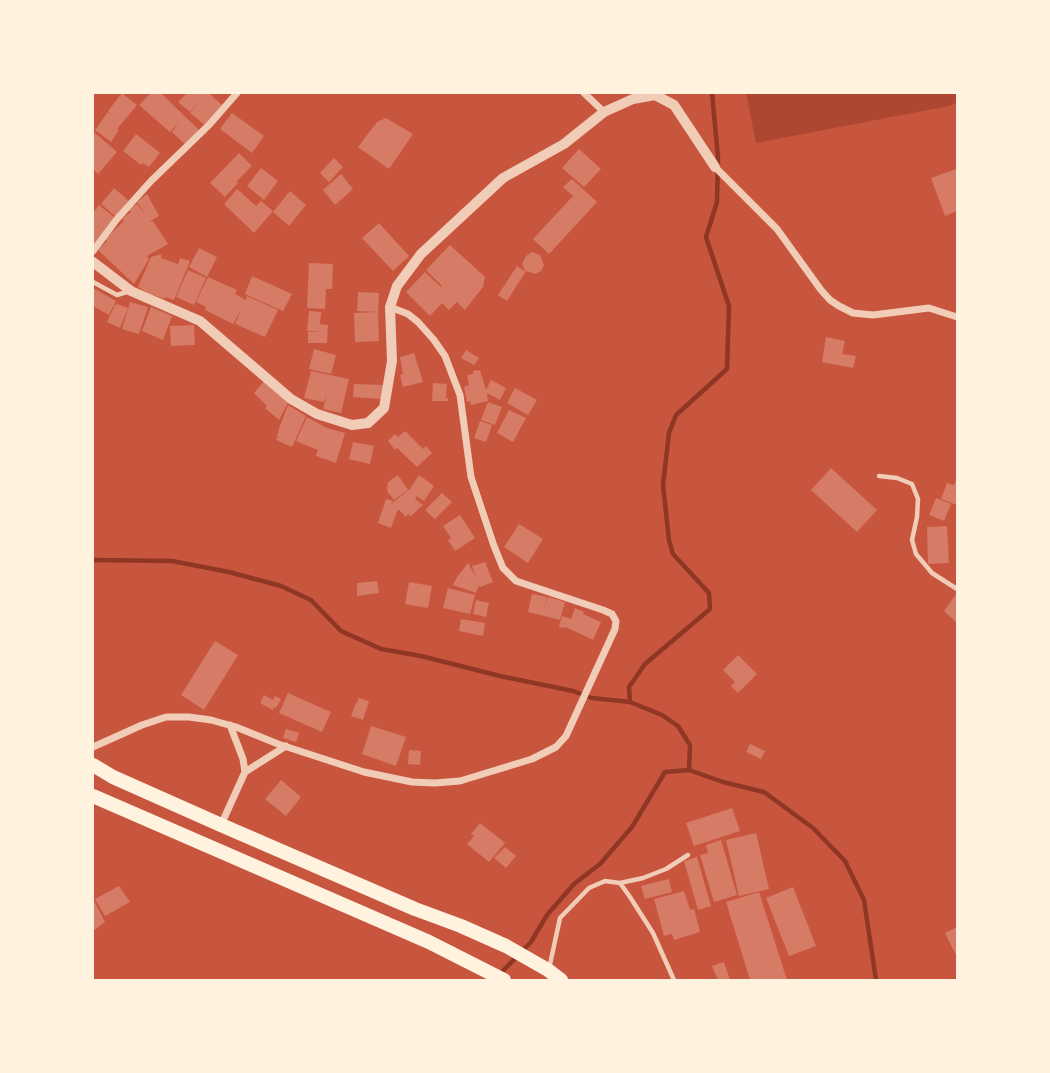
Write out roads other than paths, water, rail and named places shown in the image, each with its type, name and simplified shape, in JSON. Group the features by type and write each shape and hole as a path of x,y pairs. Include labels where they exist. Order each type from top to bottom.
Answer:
{"highway":[{"path":"93,765 113,777 221,825 494,941 548,970 561,980"},
{"path":"93,796 452,953 504,980"}],"street":[{"path":"93,251 151,181 209,125 237,93"},
{"path":"584,93 604,112"},
{"path":"93,262 131,291 200,321 291,399 317,414 352,425 368,423 384,408 392,361 390,307 397,286 421,254 503,178 564,144 604,112 654,95 674,105 718,171 777,229 830,300 853,313 873,315 929,308 957,317"},
{"path":"93,747 142,725 166,718 190,717 230,725 364,772 412,782 460,781 532,759 556,747 566,736 617,621 612,614 603,610 516,581 503,568 471,477 460,395 445,356 418,322 408,314 390,307"},
{"path":"230,725 241,751 245,772"},
{"path":"221,825 245,772 286,746"}],"lane":[{"path":"93,282 117,295 131,291"},
{"path":"879,476 897,478 912,484 918,499 912,540 916,554 932,573 957,590"},
{"path":"548,970 560,918 589,888 605,881 620,883 643,878 666,869 688,855"},
{"path":"620,883 653,933 674,980"}],"waterway":[{"path":"630,702 629,687 645,664 710,609 709,593 673,554 663,485 669,433 676,415 727,369 729,306 706,237 717,202 718,157 712,93"},
{"path":"93,560 172,561 281,586 311,600 341,631 381,649 573,691 592,698 630,702 662,715 678,726 690,745 689,770 764,792 813,828 845,861 864,900 876,980"},
{"path":"499,975 531,942 547,915 574,884 600,864 632,827 665,772 689,770"}]}
